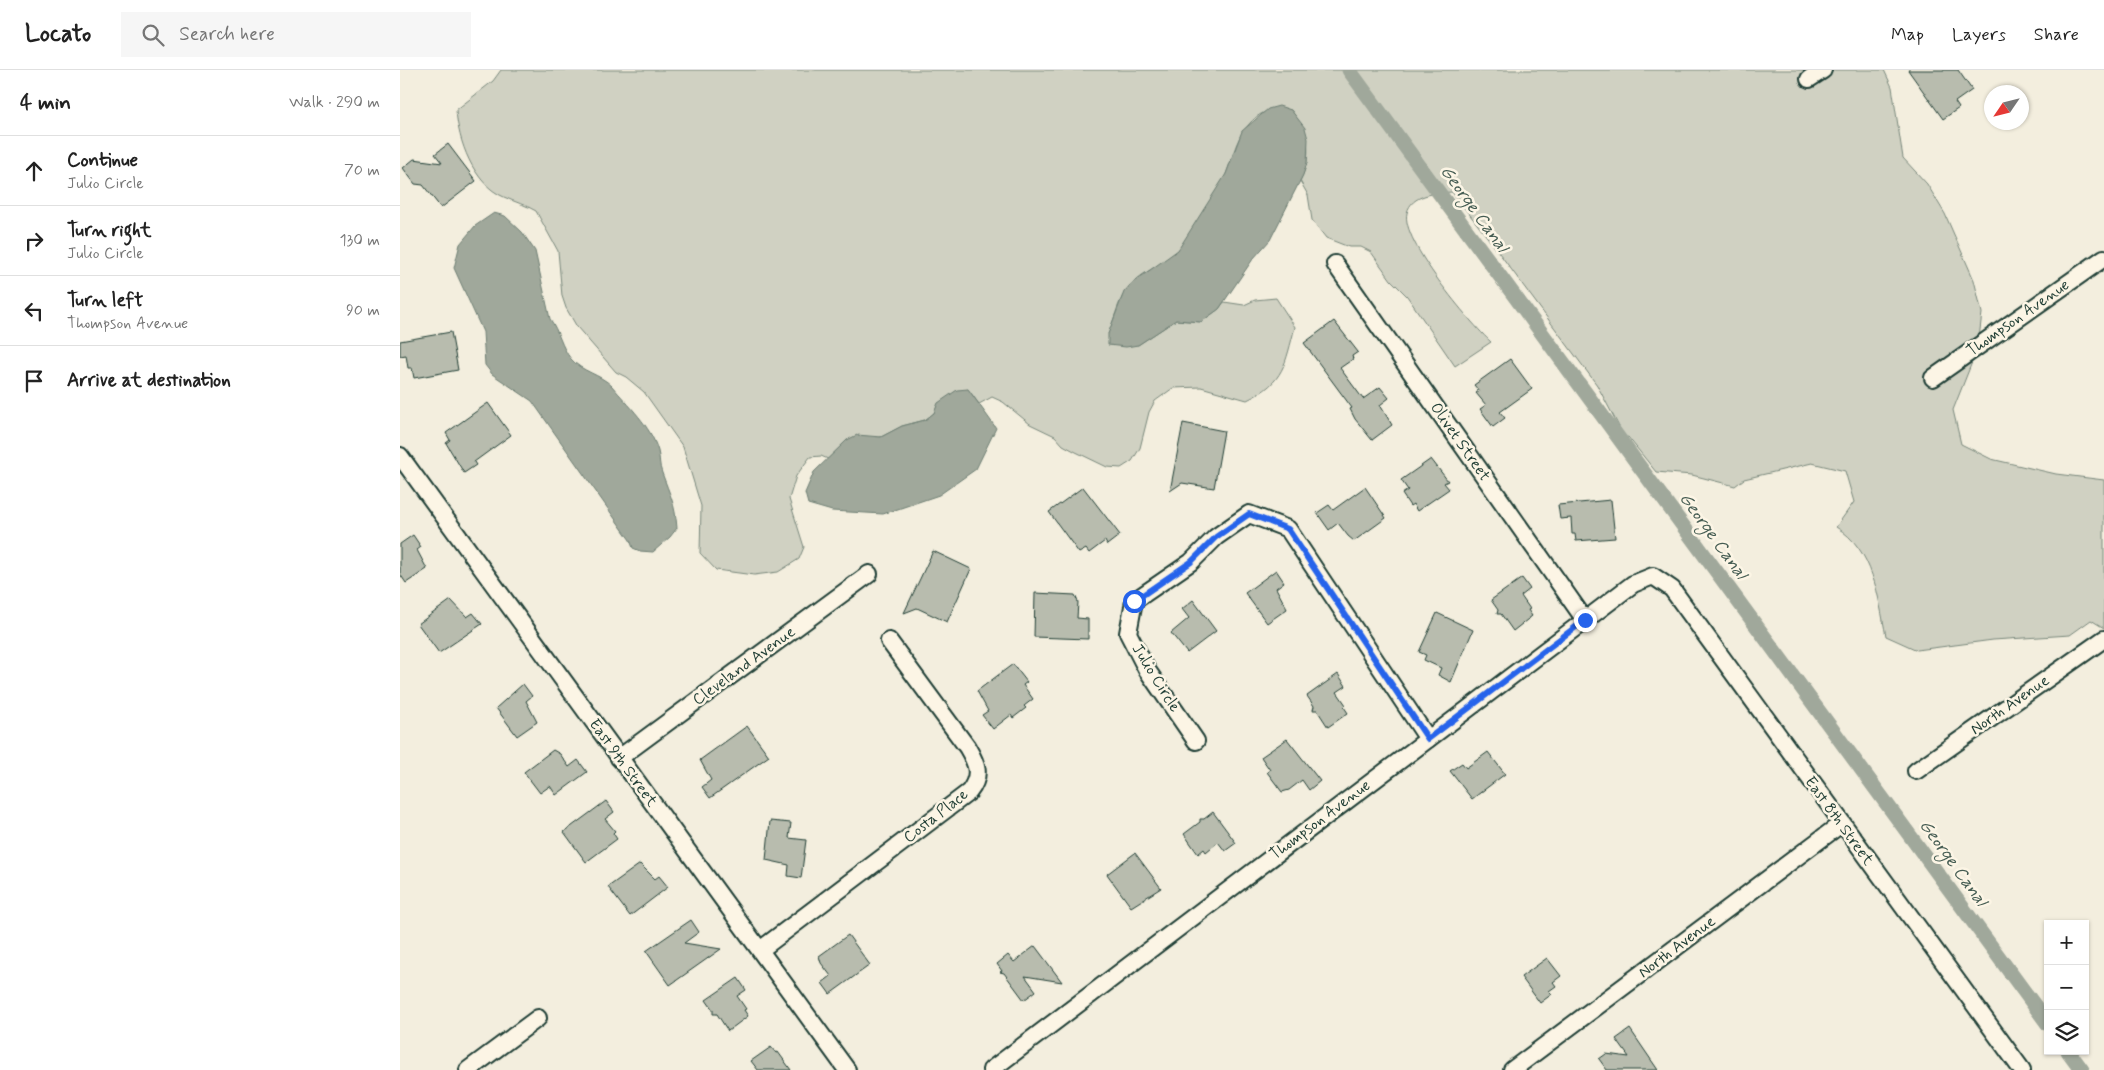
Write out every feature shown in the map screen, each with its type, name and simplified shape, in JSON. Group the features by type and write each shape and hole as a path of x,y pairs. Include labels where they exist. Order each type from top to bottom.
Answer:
{"street":[{"path":"1809,78 1823,70"},
{"name":"Thompson Avenue","path":"1933,378 2104,258"},
{"name":"Olivet Street","path":"1335,264 1585,620"},
{"name":"East 9th Street","path":"400,456 847,1070"},
{"name":"Julio Circle","path":"1196,741 1146,670 1128,633 1134,601 1191,562 1216,537 1249,514 1288,529 1428,739"},
{"name":"Cleveland Avenue","path":"620,758 869,574"},
{"name":"Thompson Avenue","path":"991,1070 1633,584 1653,576"},
{"name":"East 8th Street","path":"1653,576 1672,589 1841,824 2022,1070"},
{"name":"North Avenue","path":"1916,771 2104,639"},
{"name":"Costa Place","path":"760,950 969,792 976,783 976,763 967,747 888,642"},
{"name":"North Avenue","path":"1512,1070 1841,824"},
{"path":"468,1070 538,1018"}],"shaded area":[{"path":"501,70 1884,70 1892,87 1903,158 1927,184 1945,214 1974,280 1982,313 1978,347 1953,410 1961,444 1991,459 2056,474 2104,480 2104,628 2091,620 2070,635 1993,640 1917,650 1886,636 1877,590 1866,561 1859,548 1836,527 1854,502 1845,471 1812,463 1744,479 1735,486 1692,475 1656,472 1628,437 1625,438 1597,385 1452,192 1432,194 1419,198 1409,207 1407,213 1408,226 1414,242 1425,261 1468,318 1491,342 1455,366 1407,296 1391,280 1371,252 1361,247 1349,247 1326,238 1312,220 1308,195 1300,181 1307,161 1307,144 1302,127 1291,110 1264,112 1255,118 1245,129 1240,136 1221,185 1196,226 1173,255 1143,274 1130,285 1120,302 1108,334 1138,345 1176,320 1201,322 1219,309 1224,302 1244,305 1255,300 1276,298 1295,327 1282,370 1269,386 1247,400 1201,387 1173,388 1155,401 1149,412 1140,448 1132,461 1121,468 1107,467 1063,445 1055,436 1030,424 1003,402 992,397 979,404 968,389 939,403 934,413 925,420 902,426 881,437 847,440 828,459 821,456 810,457 796,476 789,499 804,547 799,559 778,572 754,575 716,570 700,553 701,506 683,447 644,392 626,377 616,372 577,327 566,308 562,296 558,251 536,211 493,191 476,172 469,160 460,134 456,110 493,81"},
{"path":"1279,106 1291,110 1305,128 1308,139 1307,163 1303,175 1270,240 1253,259 1219,309 1201,322 1176,320 1138,345 1126,347 1108,345 1108,334 1124,292 1132,283 1178,250 1226,174 1242,131 1268,109"},
{"path":"494,213 505,216 522,232 535,251 550,319 571,359 580,367 612,386 638,416 655,442 661,470 670,493 677,528 653,552 640,551 633,548 630,540 532,401 492,374 485,365 483,332 454,268 460,244 475,226"},
{"path":"968,389 996,428 976,469 939,495 883,514 832,511 808,504 805,493 814,472 847,440 857,435 881,437 902,426 925,420 934,413 938,403 957,390"}],"building":[{"path":"1908,70 1958,70 1972,90 1955,102 1959,108 1943,119"},
{"path":"448,144 476,181 441,208 423,185 415,184 403,168 414,159 442,163 435,154"},
{"path":"1334,321 1358,352 1352,356 1353,359 1340,368 1363,399 1380,387 1389,398 1380,405 1392,425 1372,440 1355,419 1350,409 1352,408 1304,343"},
{"path":"451,332 458,370 414,378 412,368 408,368 406,355 400,356 400,341"},
{"path":"1510,359 1532,389 1500,412 1505,418 1493,427 1480,409 1486,405 1476,393 1479,391 1474,385"},
{"path":"488,403 511,435 474,462 476,465 464,473 446,443 450,440 446,433"},
{"path":"1183,423 1224,431 1214,488 1182,483 1170,491"},
{"path":"1431,459 1448,481 1444,483 1449,489 1417,511 1413,504 1410,506 1402,494 1408,490 1401,480"},
{"path":"1083,487 1120,535 1107,545 1105,541 1089,553 1086,549 1079,553 1049,512"},
{"path":"1365,487 1386,518 1354,541 1338,523 1329,530 1317,513 1329,505 1333,510"},
{"path":"1611,500 1615,538 1576,541 1575,534 1572,534 1571,518 1560,519 1558,505"},
{"path":"413,535 421,547 417,550 427,569 406,583 400,574 400,544"},
{"path":"933,551 971,569 947,622 917,608 904,613"},
{"path":"1276,570 1284,582 1276,588 1287,609 1267,623 1245,593"},
{"path":"1522,578 1530,589 1521,596 1530,609 1528,610 1532,616 1513,631 1501,614 1497,614 1498,610 1491,600"},
{"path":"1035,593 1075,595 1078,602 1077,618 1088,619 1088,639 1034,637"},
{"path":"451,600 467,617 473,613 482,624 439,653 418,624"},
{"path":"1193,600 1216,631 1187,653 1171,633 1189,618 1182,609"},
{"path":"1437,613 1473,630 1451,682 1438,675 1441,668 1424,660 1426,655 1419,652"},
{"path":"1013,664 1027,682 1023,685 1033,699 1024,706 1026,708 1013,718 1011,715 993,729 982,715 988,711 977,691"},
{"path":"1338,674 1346,686 1337,692 1346,705 1344,707 1348,713 1328,727 1317,710 1313,710 1314,706 1307,696"},
{"path":"523,684 532,696 526,701 537,722 517,736 496,708"},
{"path":"747,726 769,756 710,798 702,787 711,780 700,760"},
{"path":"1287,739 1320,781 1309,790 1302,780 1289,790 1282,792 1267,772 1270,770 1261,757"},
{"path":"553,750 560,754 569,767 578,760 587,772 556,795 550,786 540,793 524,772"},
{"path":"1488,752 1505,774 1472,799 1450,771 1462,763 1466,768"},
{"path":"606,801 614,812 605,819 615,831 613,833 617,839 586,862 564,832"},
{"path":"1213,812 1236,843 1225,851 1218,842 1206,852 1204,849 1198,854 1184,834 1200,822 1200,819 1204,819"},
{"path":"770,821 791,823 789,838 806,840 801,878 788,876 789,865 766,860"},
{"path":"1135,853 1161,888 1131,907 1107,874"},
{"path":"640,864 655,879 659,876 668,887 630,916 608,887"},
{"path":"691,920 699,932 684,943 721,949 670,985 646,951"},
{"path":"848,935 870,965 830,994 822,983 831,976 821,963 819,956"},
{"path":"1035,946 1062,982 1025,976 1036,991 1024,1000 1004,973 1000,972 1002,971 997,964 1008,955 1014,962"},
{"path":"1547,958 1561,976 1553,982 1556,986 1549,991 1552,994 1540,1003 1521,977"},
{"path":"738,978 746,990 737,996 746,1009 744,1010 748,1016 728,1031 717,1014 713,1014 713,1010 706,1000"},
{"path":"1630,1029 1658,1070 1607,1070 1599,1059 1606,1054 1629,1057 1616,1039"},
{"path":"771,1047 776,1053 778,1052 791,1070 758,1070 751,1061"}],"waterway":[{"name":"George Canal","path":"1349,70 2044,1019"},
{"name":"George Canal","path":"2071,1055 2082,1070"}],"route":[{"path":"1134,601 1191,562 1216,537 1249,514 1288,529 1428,739 1585,620"}]}
